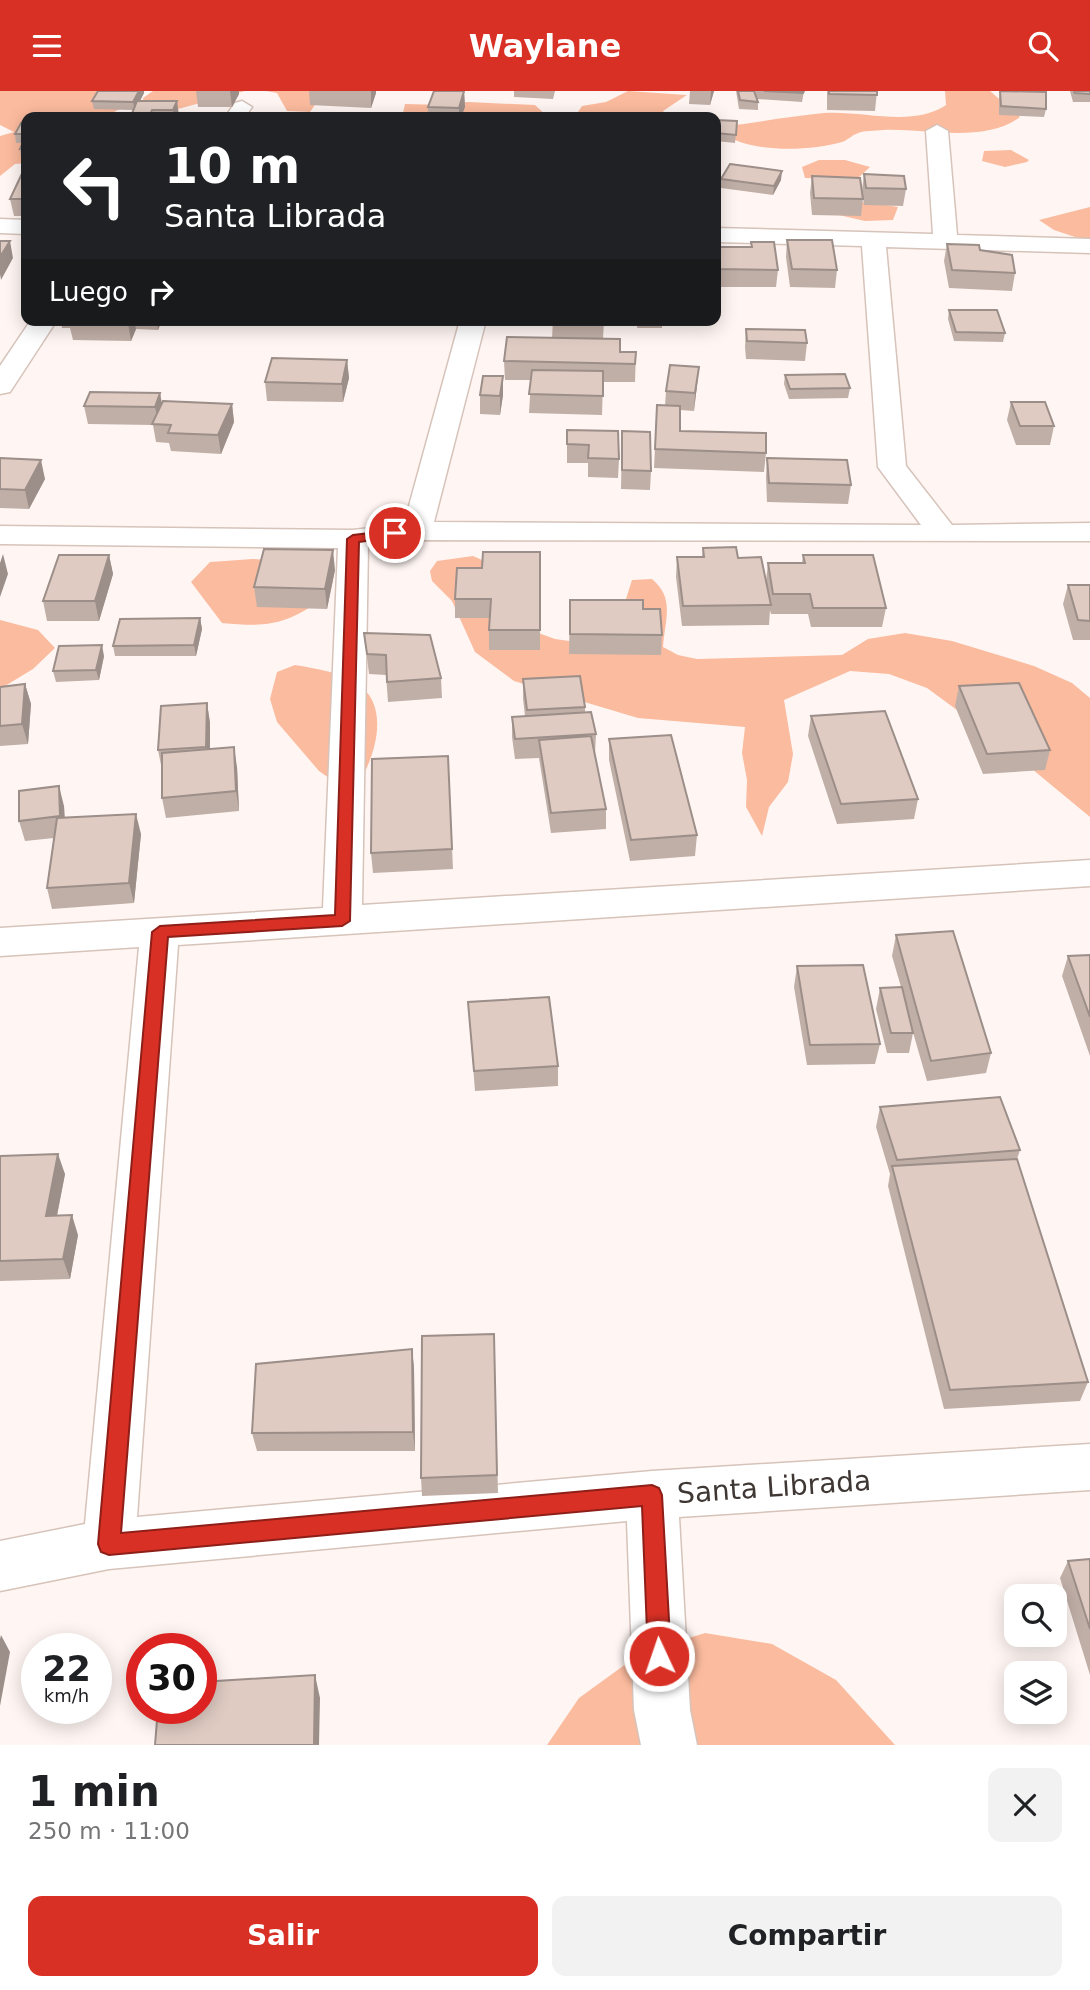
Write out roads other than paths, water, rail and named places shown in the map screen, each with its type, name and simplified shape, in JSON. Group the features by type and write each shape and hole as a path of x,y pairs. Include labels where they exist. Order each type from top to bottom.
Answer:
{"street":[{"path":"937,131 946,244"},
{"path":"0,226 21,227"},
{"path":"721,235 946,244 1090,246"},
{"path":"873,240 892,467 944,534"},
{"path":"0,386 40,326"},
{"path":"417,531 471,326"},
{"path":"0,535 353,539 417,531 944,534 1090,532"},
{"path":"342,921 353,539"},
{"path":"0,941 1090,873"},
{"path":"109,1544 160,932"},
{"name":"Santa Librada","path":"0,1566 109,1544 652,1495 1090,1467"},
{"path":"652,1495 662,1710 668,1745"}]}
